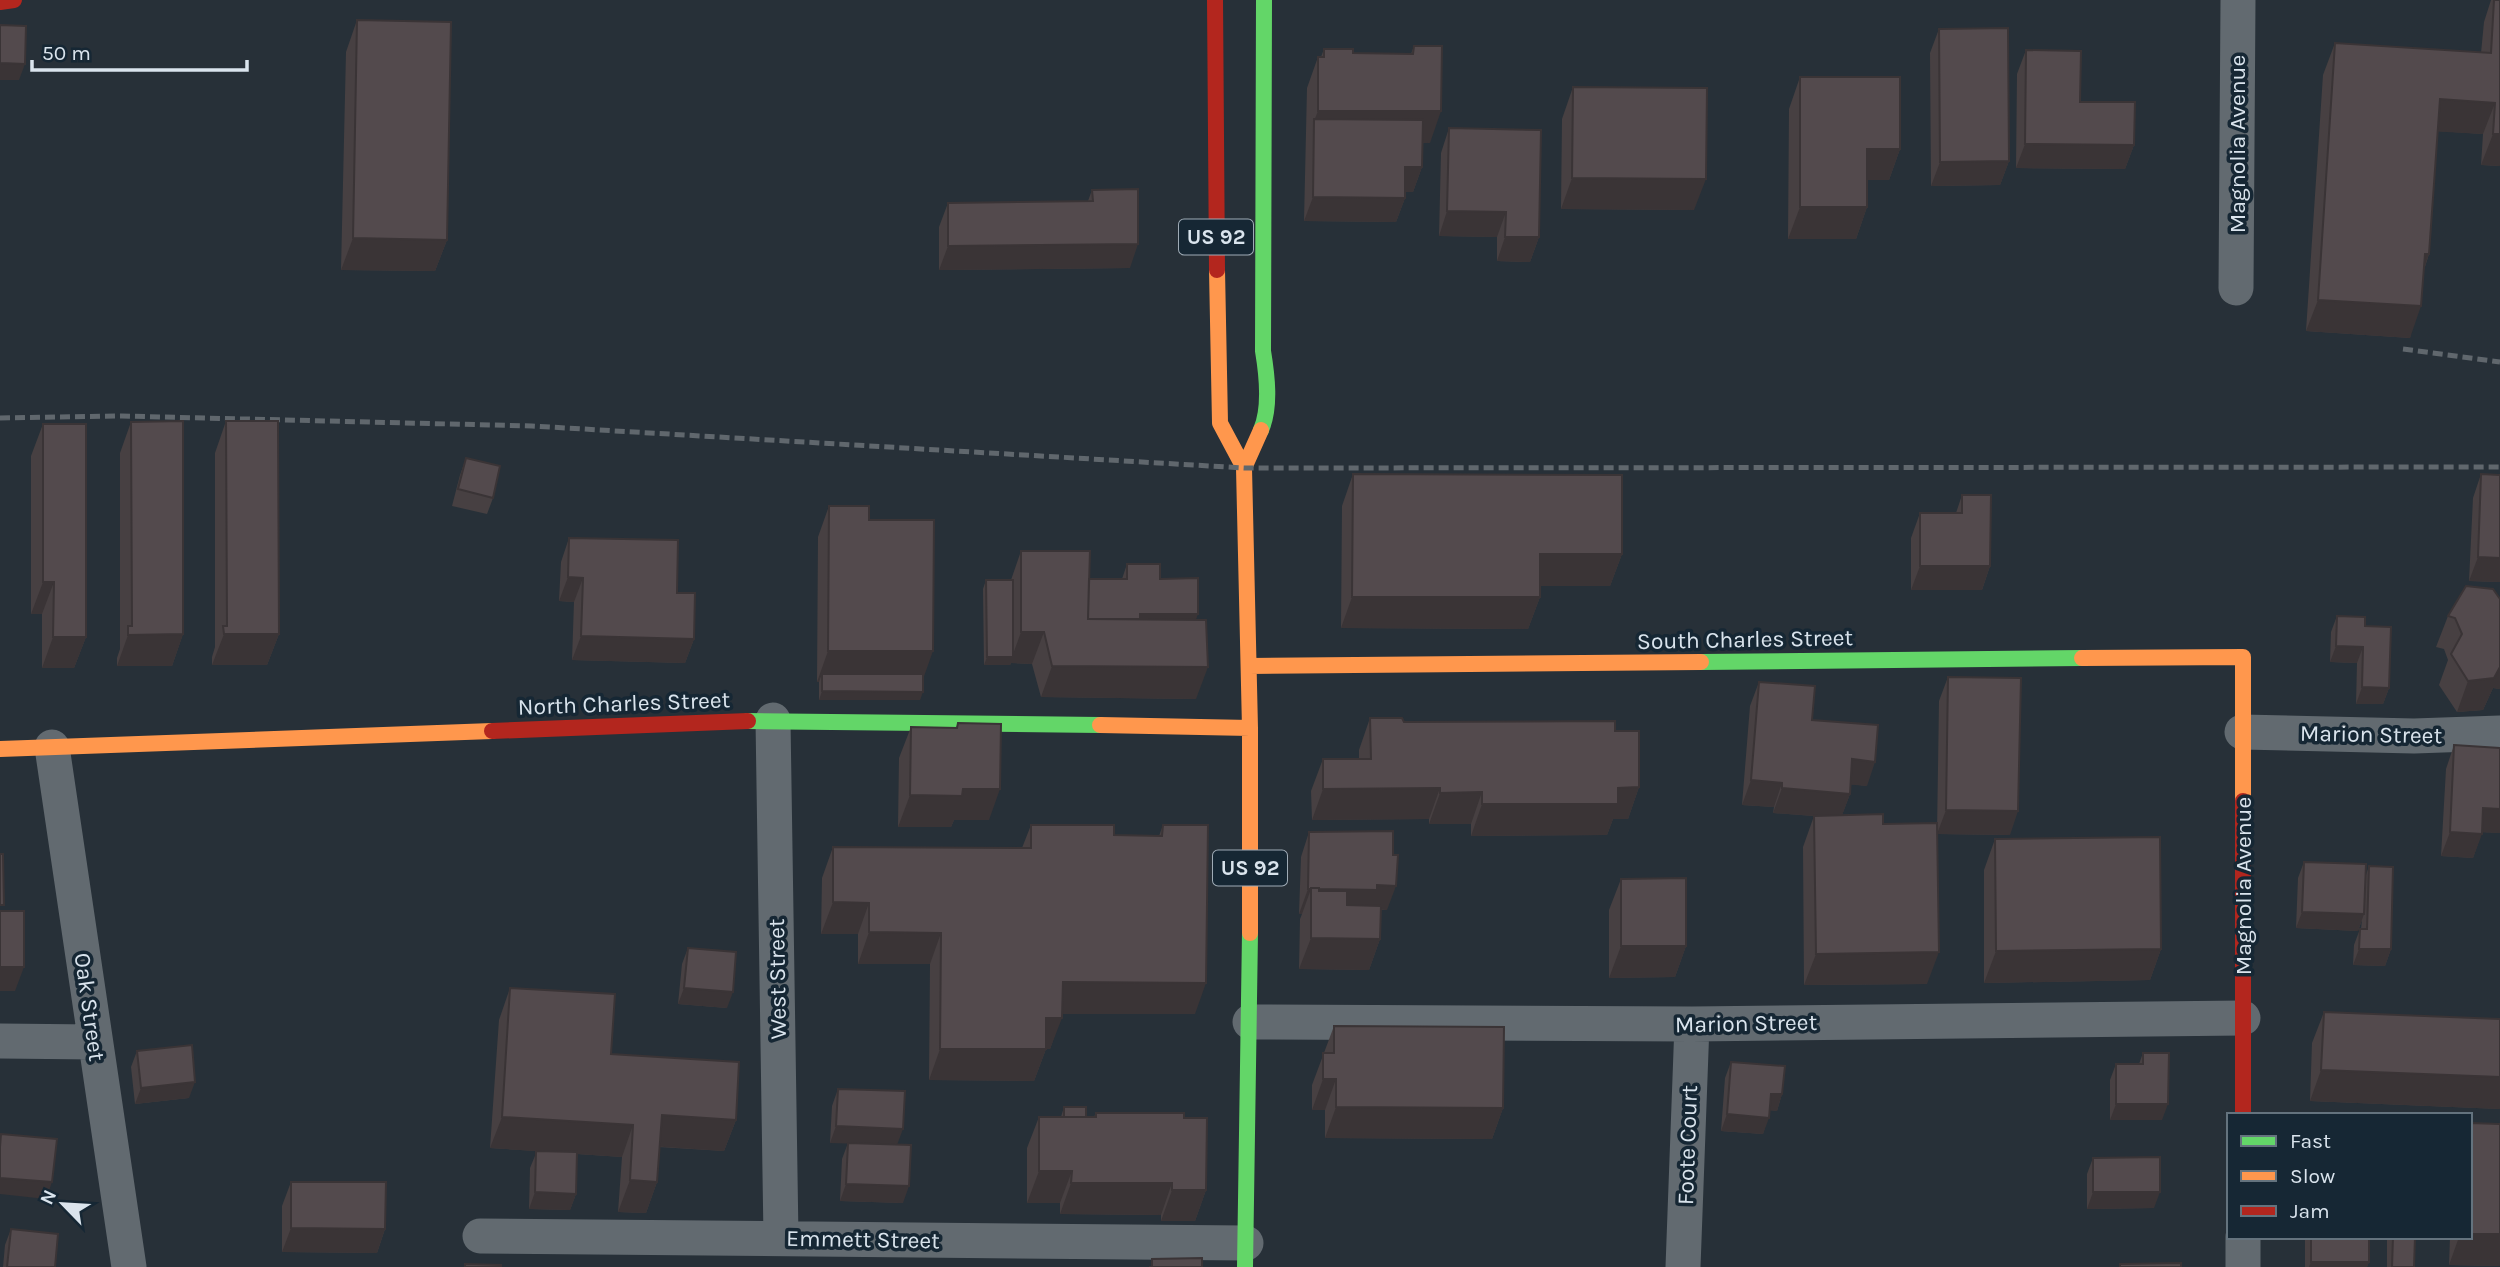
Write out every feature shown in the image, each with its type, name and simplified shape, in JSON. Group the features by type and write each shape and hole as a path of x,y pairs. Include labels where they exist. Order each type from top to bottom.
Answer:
{"street":[{"path":"0,2 14,0"},
{"name":"US 92","path":"1214,0 1220,423 1244,468"},
{"name":"US 92","path":"1246,1255 1250,1022 1250,729 1244,468 1265,420 1264,0"},
{"name":"Magnolia Avenue","path":"2236,288 2238,0"},
{"path":"1248,284 1263,351"},
{"name":"Magnolia Avenue","path":"2242,657 2243,1113"},
{"name":"South Charles Street","path":"1249,666 2242,657"},
{"name":"North Charles Street","path":"0,749 773,720 1250,729"},
{"name":"West Street","path":"773,720 780,1238"},
{"name":"Marion Street","path":"2242,732 2414,736 2500,733"},
{"name":"Oak Street","path":"52,747 129,1267"},
{"name":"Marion Street","path":"1250,1022 1692,1024 2243,1018"},
{"name":"Foote Court","path":"1683,1267 1692,1024"},
{"path":"0,1041 96,1042"},
{"name":"Emmett Street","path":"480,1236 780,1238 1246,1255"},
{"path":"2243,1239 2243,1267"}],"building":[{"path":"2494,0 2500,0 2500,134 2493,134 2495,103 2440,99 2429,254 2425,254 2421,306 2318,300 2335,43 2491,53"},
{"path":"357,20 451,22 447,240 353,238"},
{"path":"0,25 26,26 25,64 0,63"},
{"path":"2008,28 2009,161 1940,162 1939,29"},
{"path":"1414,46 1442,46 1441,111 1318,111 1318,57 1324,57 1324,49 1353,49 1353,53 1413,54"},
{"path":"2026,50 2081,51 2080,102 2135,102 2134,145 2025,144"},
{"path":"1800,77 1900,77 1900,149 1867,149 1867,207 1800,207"},
{"path":"1573,87 1707,88 1706,179 1572,178"},
{"path":"1314,119 1423,120 1422,167 1405,167 1405,198 1313,197"},
{"path":"1449,128 1541,130 1539,237 1505,237 1506,212 1447,211"},
{"path":"1138,189 1138,244 948,246 948,203 1093,201 1092,190"},
{"path":"183,421 183,634 128,635 128,626 132,626 131,422"},
{"path":"226,421 278,421 279,634 224,634 223,626 227,626"},
{"path":"43,424 86,424 86,637 53,637 54,582 43,582"},
{"path":"466,458 500,466 493,498 458,489"},
{"path":"1353,474 1622,475 1622,554 1540,554 1540,597 1352,597"},
{"path":"2481,474 2500,475 2500,558 2478,557"},
{"path":"1962,495 1991,495 1990,566 1920,566 1920,513 1962,513"},
{"path":"829,506 869,506 869,520 934,520 933,651 828,651"},
{"path":"569,538 678,540 677,593 695,593 694,639 581,636 583,578 568,577"},
{"path":"1021,551 1090,551 1088,619 1206,620 1208,667 1052,666 1044,632 1021,632"},
{"path":"1127,564 1160,564 1160,579 1198,578 1198,614 1140,614 1140,619 1088,619 1089,579 1127,579"},
{"path":"986,580 1013,580 1013,657 987,657"},
{"path":"2466,586 2493,589 2500,599 2500,667 2494,678 2468,681 2451,654 2462,634 2455,618 2448,616"},
{"path":"2337,616 2365,617 2365,626 2391,627 2389,688 2362,687 2363,647 2336,646"},
{"path":"822,674 923,674 923,692 822,691"},
{"path":"1948,677 2021,678 2018,811 1946,810"},
{"path":"1759,682 1815,686 1812,720 1878,725 1875,762 1852,759 1850,794 1782,788 1782,783 1751,780"},
{"path":"1370,718 1402,718 1404,722 1615,721 1615,731 1639,731 1639,787 1618,788 1618,804 1482,804 1482,792 1440,793 1440,788 1323,789 1323,759 1371,759"},
{"path":"958,723 1001,724 1000,789 963,789 962,796 910,795 911,727 957,728"},
{"path":"2454,745 2500,748 2500,809 2483,808 2482,834 2450,832"},
{"path":"1883,814 1883,824 1937,823 1939,952 1816,954 1814,816"},
{"path":"1031,825 1114,825 1114,835 1162,836 1163,825 1208,825 1206,983 1063,982 1062,1018 1046,1018 1046,1049 940,1049 941,933 869,932 869,903 833,902 833,847 1031,848"},
{"path":"1393,831 1393,855 1398,855 1396,886 1377,885 1377,890 1308,889 1309,832"},
{"path":"2160,837 2161,949 1996,951 1995,839"},
{"path":"0,854 3,854 4,905 0,905"},
{"path":"2304,862 2366,864 2364,914 2302,912"},
{"path":"2369,866 2393,867 2391,949 2359,949 2360,929 2367,929"},
{"path":"1686,878 1686,946 1621,946 1621,879"},
{"path":"1311,888 1319,888 1319,891 1347,891 1347,905 1381,906 1380,939 1311,938"},
{"path":"0,911 24,911 24,967 0,967"},
{"path":"688,948 736,952 733,992 684,988"},
{"path":"510,988 615,994 611,1054 739,1062 736,1120 662,1115 657,1182 630,1180 633,1125 502,1117"},
{"path":"2324,1012 2500,1019 2500,1077 2321,1070"},
{"path":"1334,1026 1504,1027 1503,1108 1336,1107 1336,1079 1323,1079 1323,1053 1334,1053"},
{"path":"192,1045 195,1082 141,1088 137,1051"},
{"path":"2143,1053 2169,1053 2168,1104 2116,1104 2116,1064 2143,1064"},
{"path":"1731,1062 1785,1066 1782,1094 1771,1094 1769,1118 1727,1114"},
{"path":"838,1089 905,1091 903,1129 836,1126"},
{"path":"1064,1107 1086,1107 1086,1117 1064,1117"},
{"path":"1096,1113 1184,1113 1184,1118 1207,1118 1206,1190 1172,1190 1172,1183 1071,1183 1072,1171 1039,1171 1039,1117 1096,1117"},
{"path":"2472,1123 2500,1124 2500,1234 2472,1234"},
{"path":"1,1134 57,1139 52,1182 0,1178"},
{"path":"848,1143 911,1145 909,1186 846,1184"},
{"path":"536,1151 577,1152 576,1194 535,1192"},
{"path":"2160,1157 2160,1192 2093,1192 2093,1158"},
{"path":"291,1182 386,1182 385,1229 291,1228"},
{"path":"11,1229 58,1234 55,1267 7,1267"},
{"path":"2311,1239 2369,1239 2369,1262 2311,1262"},
{"path":"2393,1239 2415,1239 2414,1267 2392,1267"},
{"path":"1202,1258 1202,1267 1152,1267 1152,1259"},
{"path":"2181,1263 2181,1267 2120,1267 2120,1264"},
{"path":"465,1264 501,1265 501,1267 465,1267"}],"railway":[{"path":"2403,349 2500,362"},
{"path":"0,418 122,416 532,426 1244,468 2500,467"}],"traffic: fast":[{"path":"1261,430 1267,391 1263,351 1264,0"},
{"path":"1701,662 2082,658"},
{"path":"748,721 1100,725"},
{"path":"1245,1267 1250,933"}],"traffic: slow":[{"path":"1217,270 1220,423 1244,468"},
{"path":"1250,933 1250,728 1244,468 1261,430"},
{"path":"2082,658 2243,657 2243,801"},
{"path":"1249,666 1701,662"},
{"path":"1100,725 1250,728"},
{"path":"0,749 492,731"}],"traffic: jam":[{"path":"0,2 14,0"},
{"path":"1215,0 1217,270"},
{"path":"492,731 748,721"},
{"path":"2243,801 2243,1113"}]}
